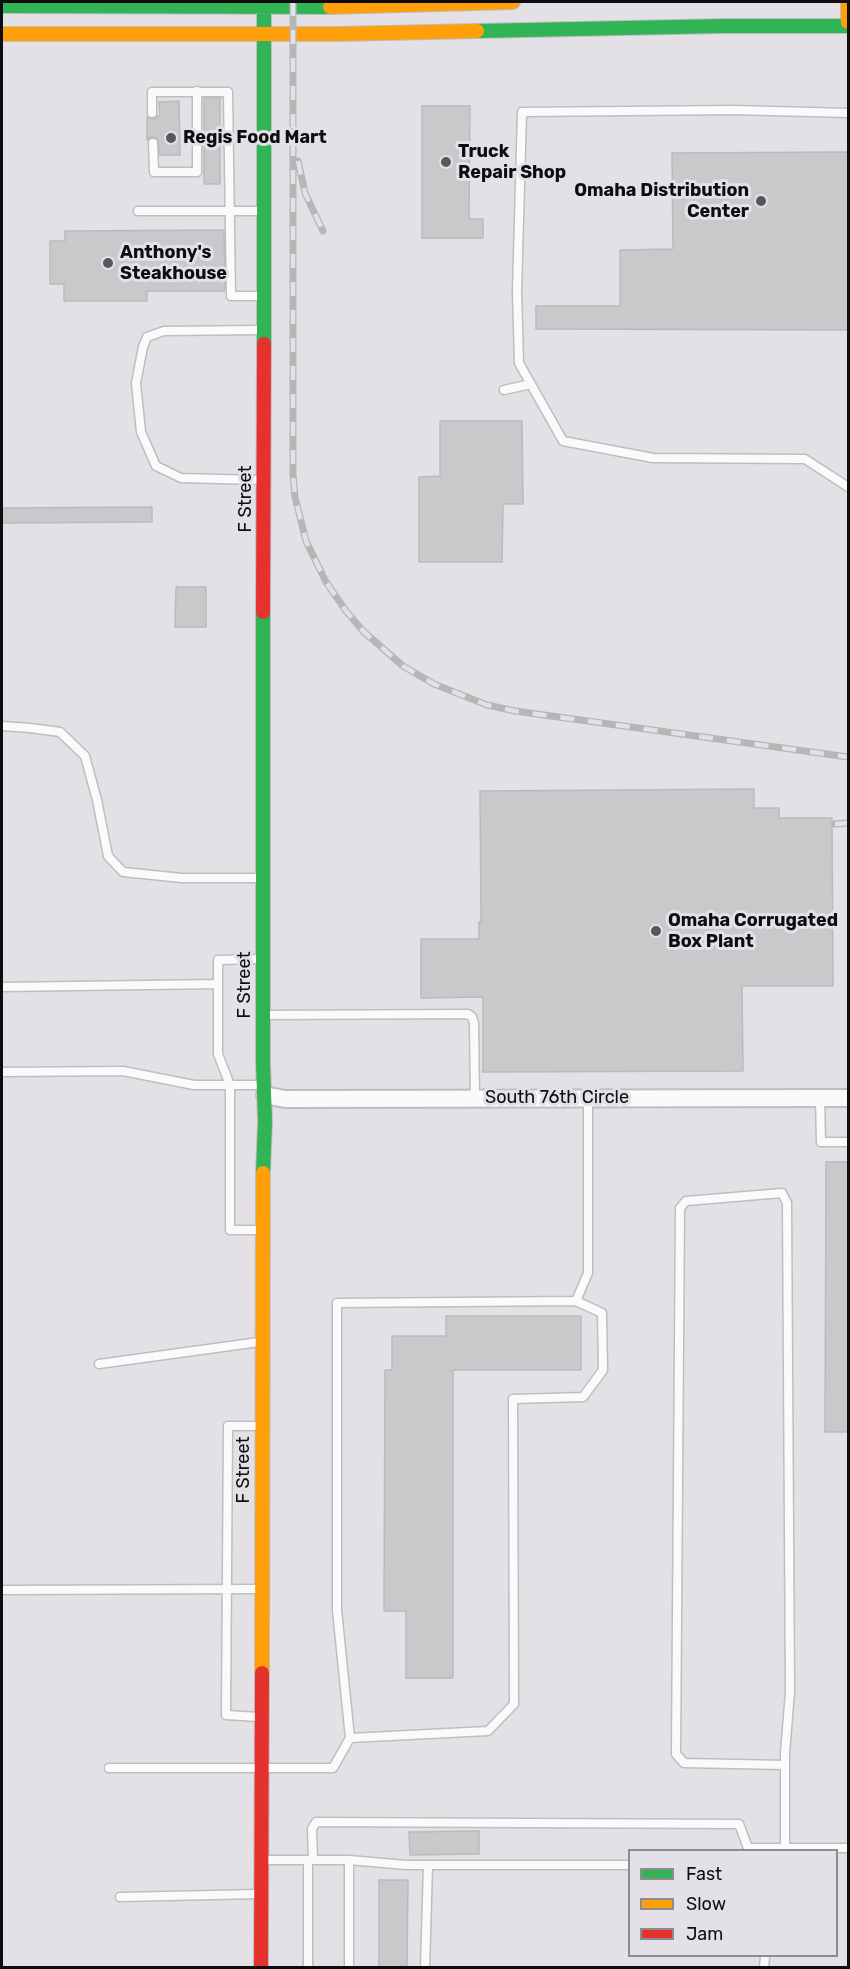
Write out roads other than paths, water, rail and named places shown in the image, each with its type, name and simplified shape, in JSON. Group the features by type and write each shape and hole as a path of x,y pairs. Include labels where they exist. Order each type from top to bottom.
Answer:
{"street":[{"path":"2,6 513,2"},
{"path":"848,2 849,22"},
{"name":"F Street","path":"261,1968 265,1090 263,1015 264,4"},
{"path":"2,34 265,34 849,26"},
{"name":"South 76th Circle","path":"265,1090 285,1099 849,1098"}],"lane":[{"path":"153,143 154,172 197,172 197,91"},
{"path":"152,114 152,92 228,92 231,296 264,296"},
{"path":"849,113 734,110 522,112 517,291 519,363 563,441 653,458 805,459 849,487"},
{"path":"138,211 265,211"},
{"path":"264,330 164,332 147,338 136,383 141,432 156,466 180,478 264,480"},
{"path":"504,390 531,384"},
{"path":"2,726 60,732 85,756 97,800 108,856 123,872 182,878 264,878"},
{"path":"263,959 218,960 218,1054 230,1085 230,1230 263,1230"},
{"path":"2,987 218,984"},
{"path":"263,1015 468,1014 474,1023 475,1098"},
{"path":"2,1072 123,1071 194,1085 230,1085 265,1090"},
{"path":"576,1301 588,1273 588,1098"},
{"path":"820,1098 821,1142 849,1142"},
{"path":"784,1765 684,1763 676,1754 680,1208 686,1201 782,1192 787,1203 789,1692 784,1765 784,1849"},
{"path":"109,1768 333,1768 350,1738 337,1610 337,1303 576,1301 602,1313 603,1370 583,1397 513,1399 514,1704 488,1731 350,1738"},
{"path":"99,1364 263,1342"},
{"path":"262,1426 228,1426 226,1715 262,1718"},
{"path":"2,1590 262,1589"},
{"path":"308,1968 310,1860 312,1830 316,1822 738,1824 748,1848 849,1848"},
{"path":"261,1860 348,1860 428,1865 628,1866"},
{"path":"348,1860 349,1968"},
{"path":"424,1968 428,1865"},
{"path":"120,1897 262,1893"}],"railway":[{"path":"293,2 293,474 295,497 306,541 326,582 346,611 364,632 403,666 434,684 487,705 515,711 848,757"},
{"path":"298,161 305,193 323,231"},
{"path":"835,824 848,823"}],"place":[{"name":"Regis Food Mart","path":"171,138"},
{"name":"Truck Repair Shop","path":"446,162"},
{"name":"Omaha Distribution Center","path":"761,201"},
{"name":"Anthony's Steakhouse","path":"108,263"},
{"name":"Omaha Corrugated Box Plant","path":"656,931"}]}
